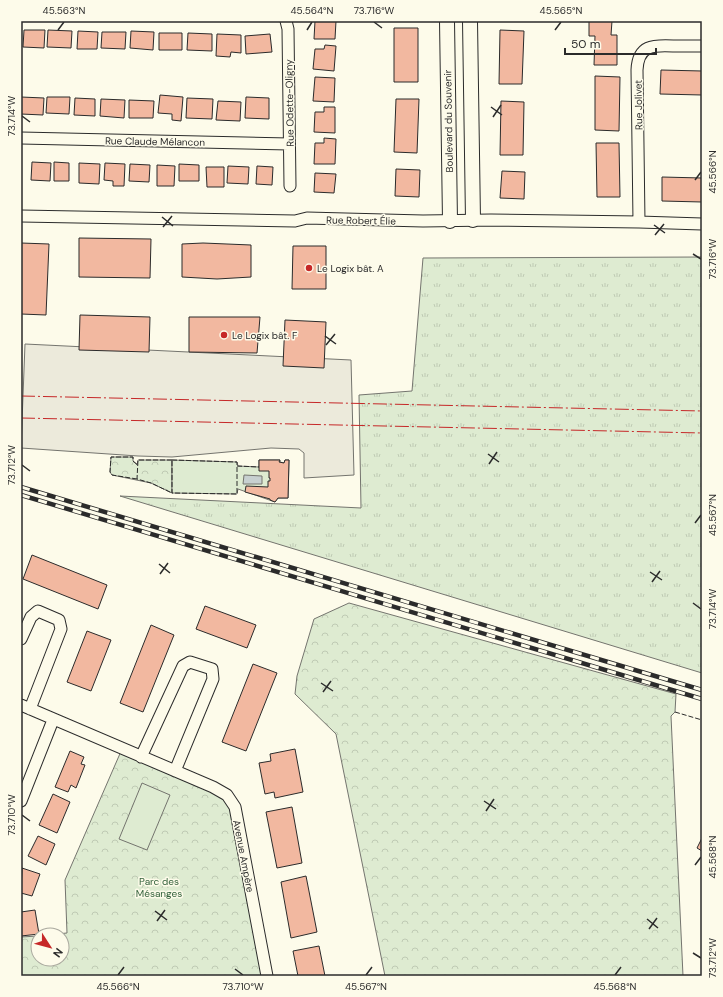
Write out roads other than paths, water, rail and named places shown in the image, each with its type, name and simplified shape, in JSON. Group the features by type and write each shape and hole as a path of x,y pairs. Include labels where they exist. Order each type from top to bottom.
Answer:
{"street":[{"name":"Rue Odette-Oligny","path":"286,21 288,29 290,186"},
{"name":"Boulevard du Souvenir","path":"447,21 450,221"},
{"path":"470,21 473,220"},
{"name":"Rue Jolivet","path":"639,222 638,59 644,50 654,46 702,46"},
{"name":"Rue Claude Mélancon","path":"21,138 289,144"},
{"name":"Rue Robert Élie","path":"21,216 285,221 295,221 307,218 702,224"},
{"name":"Avenue Ampère","path":"21,639 31,617 38,611 58,620 61,628 25,707 227,794 235,807 267,976"},
{"path":"141,757 183,666 190,662 212,669 213,679 175,771"},
{"path":"21,801 54,720"}],"railway":[{"path":"21,487 702,690"},
{"path":"21,495 702,699"}],"place":[{"name":"Le Logix bât. A","path":"309,268"},
{"name":"Le Logix bât. F","path":"224,335"}],"park label":[{"name":"Parc des Mésanges","path":"159,886"}]}
